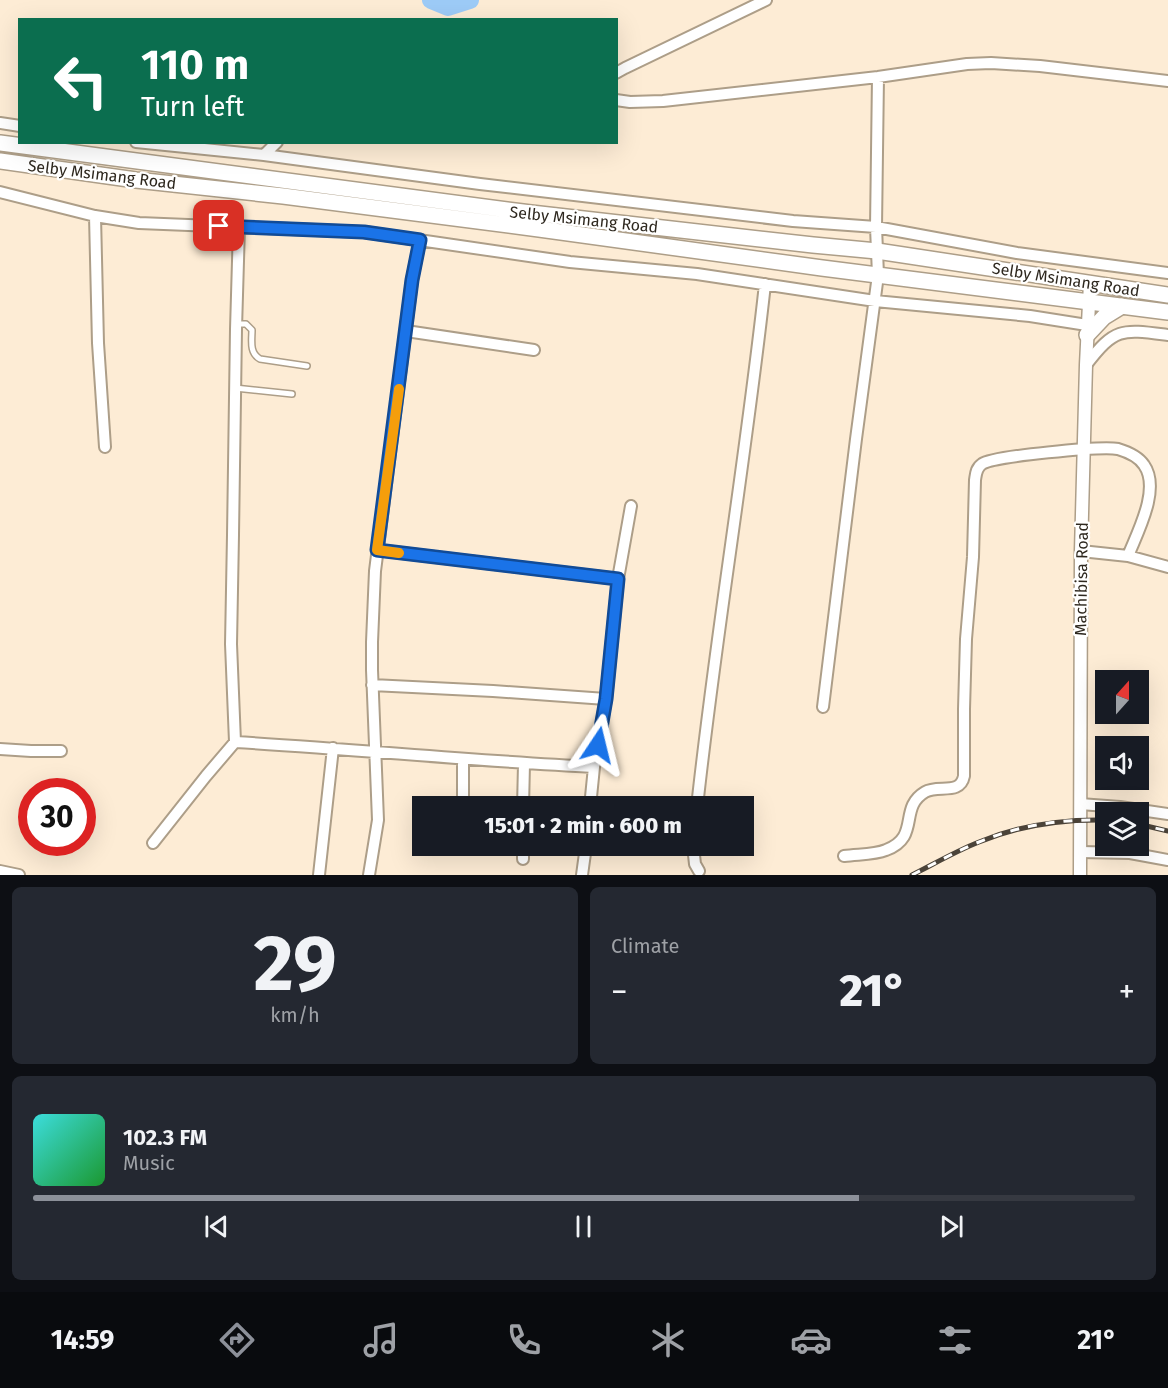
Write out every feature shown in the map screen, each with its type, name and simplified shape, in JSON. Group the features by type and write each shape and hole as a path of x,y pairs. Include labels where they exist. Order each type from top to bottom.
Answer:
{"main road":[{"name":"Selby Msimang Road","path":"0,144 531,213 877,250 1168,295"},
{"name":"Selby Msimang Road","path":"0,161 136,180 551,230 1168,312"},
{"path":"1087,330 1122,306"}],"street":[{"path":"618,73 766,0"},
{"path":"618,100 663,101 991,63 1040,66 1168,81"},
{"path":"823,707 878,275 876,227 878,77"},
{"path":"0,123 18,126"},
{"path":"156,144 264,155 480,184 793,221 876,227 1017,253 1168,273"},
{"path":"264,155 275,144"},
{"path":"0,192 95,216 139,223 364,232 570,262 697,274 875,301 1019,315 1087,330"},
{"path":"95,216 98,342 105,447"},
{"path":"153,843 235,742 231,644 239,227"},
{"path":"369,875 377,829 372,642 377,550 412,280 420,240"},
{"name":"Machibisa Road","path":"1080,875 1081,550 1090,283"},
{"path":"698,796 765,284"},
{"path":"406,331 534,350"},
{"path":"1086,365 1100,347 1120,333 1133,331 1168,335"},
{"path":"844,856 884,851 896,846 905,837 909,825 909,811 916,798 928,790 958,787 963,783 966,639 973,557 975,480 979,466 984,462 999,458 1108,448 1130,453 1140,459 1146,467 1151,485 1144,516 1128,556"},
{"path":"591,796 606,699 618,579 631,506"},
{"path":"377,550 618,579"},
{"path":"1081,550 1128,556 1168,567"},
{"path":"372,685 606,699"},
{"path":"235,742 524,764 594,767"},
{"path":"319,875 333,748"},
{"path":"0,749 61,751"},
{"path":"463,796 464,759"},
{"path":"524,764 524,796"},
{"path":"1080,804 1168,814"},
{"path":"1080,852 1130,854 1168,860"},
{"path":"582,875 585,856"},
{"path":"694,856 699,871"},
{"path":"0,871 19,875"}],"lane":[{"path":"236,324 246,324 252,330 253,352 260,359 307,366"},
{"path":"235,388 292,394"}],"waterway":[{"path":"431,0 448,7 470,0"}],"railway":[{"path":"912,875 953,853 1010,831 1057,822 1095,820"},
{"path":"1149,827 1168,831"}],"slow traffic":[{"path":"399,389 377,550 399,553"}],"route":[{"path":"219,226 364,232 420,240 412,280 377,550 618,579 606,699 598,745"}]}
